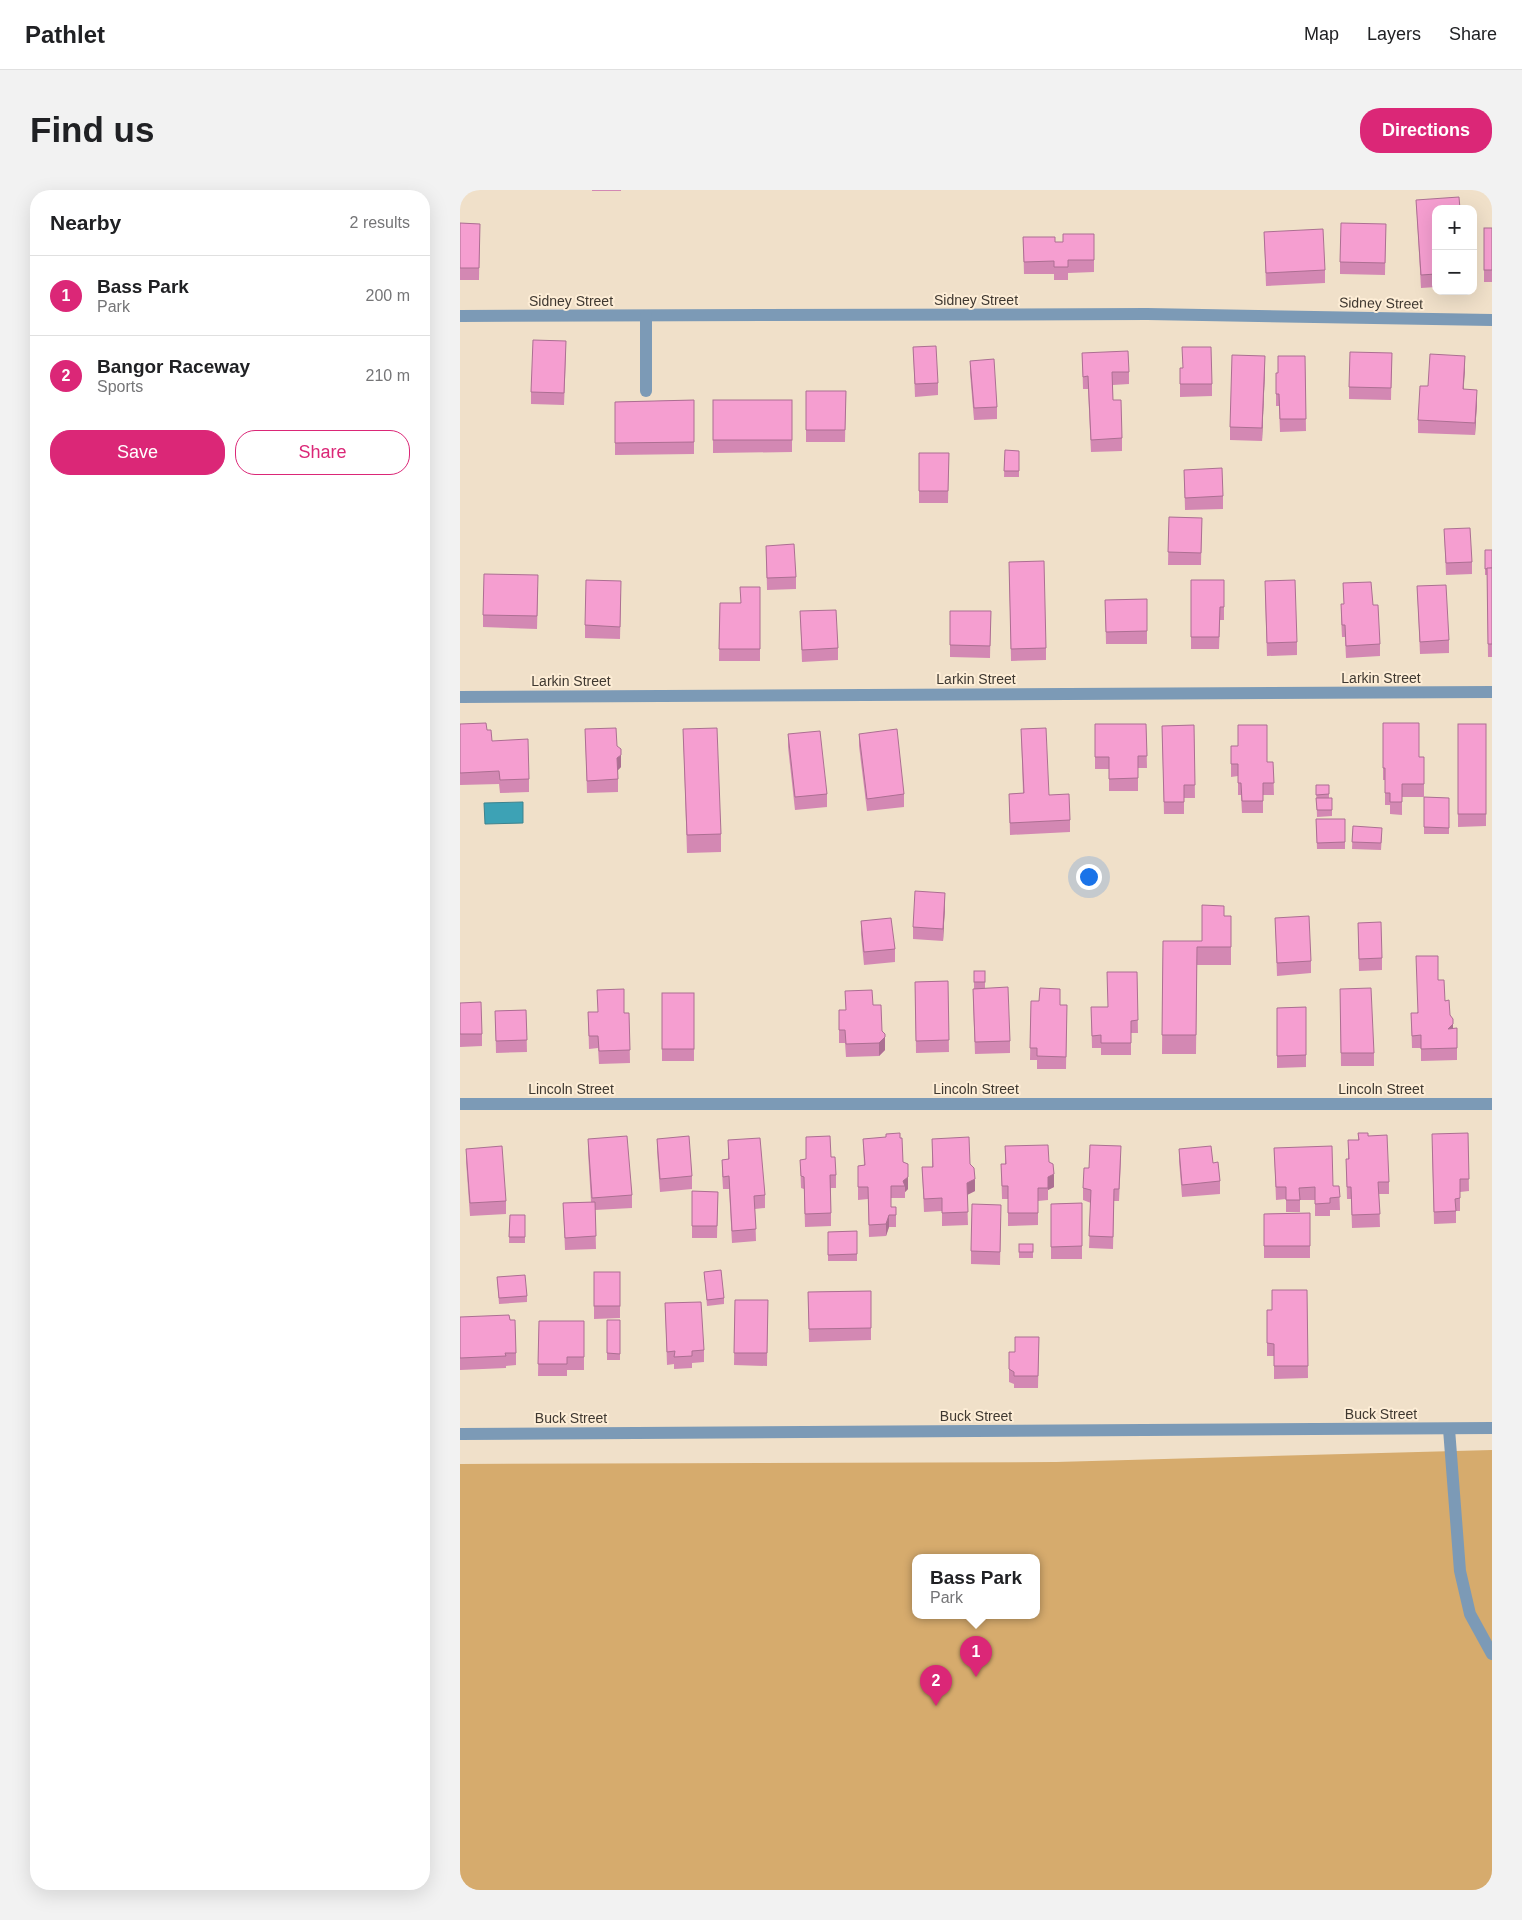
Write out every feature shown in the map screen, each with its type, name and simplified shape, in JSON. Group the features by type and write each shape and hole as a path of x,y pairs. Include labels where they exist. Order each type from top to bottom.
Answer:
{"street":[{"name":"Sidney Street","path":"460,316 1147,314 1492,320"},
{"path":"646,316 646,391"},
{"name":"Larkin Street","path":"460,697 1492,692"},
{"name":"Lincoln Street","path":"460,1104 1492,1104"},
{"name":"Buck Street","path":"460,1434 1492,1428"},
{"path":"1449,1429 1460,1571 1470,1614 1492,1654"}],"shaded area":[{"path":"1492,1450 1492,1890 460,1890 460,1464 1056,1462"}],"water":[{"path":"523,802 523,823 485,824 484,803"}],"building":[{"path":"1459,197 1460,205 1432,205 1432,274 1421,275 1416,200"},
{"path":"460,223 480,224 479,268 460,268"},
{"path":"1341,223 1386,224 1385,263 1340,262"},
{"path":"1484,228 1492,228 1492,270 1484,270"},
{"path":"1323,229 1325,270 1266,273 1264,232"},
{"path":"1063,234 1094,234 1094,260 1068,260 1068,267 1054,267 1054,261 1024,262 1023,237 1055,237 1055,242 1063,242"},
{"path":"533,340 566,341 564,393 531,392"},
{"path":"936,346 938,383 915,384 913,347"},
{"path":"1182,347 1211,347 1212,384 1180,384 1180,368 1183,368"},
{"path":"1128,351 1129,372 1112,372 1113,400 1121,400 1122,438 1091,440 1088,376 1083,377 1082,353"},
{"path":"1350,352 1392,353 1391,388 1349,387"},
{"path":"1430,354 1465,356 1463,389 1477,390 1475,423 1418,420 1420,386 1428,386"},
{"path":"1232,355 1265,356 1262,428 1230,427"},
{"path":"1278,356 1305,356 1306,419 1280,419 1279,394 1276,394"},
{"path":"994,359 997,407 974,408 970,361"},
{"path":"806,391 846,391 845,430 806,430"},
{"path":"694,400 694,442 615,443 615,402"},
{"path":"713,400 792,400 792,440 713,440"},
{"path":"1005,450 1019,451 1019,471 1004,471"},
{"path":"919,453 949,453 948,491 919,491"},
{"path":"1222,468 1223,496 1185,498 1184,470"},
{"path":"1169,517 1202,518 1201,553 1168,552"},
{"path":"1470,528 1472,562 1446,563 1444,529"},
{"path":"794,544 796,577 767,578 766,546"},
{"path":"1485,550 1492,550 1492,568 1485,569"},
{"path":"1044,561 1046,648 1011,649 1009,562"},
{"path":"1487,568 1492,568 1492,644 1488,644"},
{"path":"484,574 538,575 537,616 483,615"},
{"path":"586,580 621,581 620,627 585,625"},
{"path":"1191,580 1224,580 1224,607 1220,607 1219,637 1191,637"},
{"path":"1295,580 1297,642 1267,643 1265,581"},
{"path":"1371,582 1373,605 1378,605 1380,644 1346,646 1341,604 1344,604 1343,583"},
{"path":"1446,585 1449,640 1420,642 1417,586"},
{"path":"740,587 760,587 760,649 719,649 720,603 741,603"},
{"path":"1147,599 1147,631 1106,632 1105,600"},
{"path":"836,610 838,648 802,650 800,611"},
{"path":"950,611 991,611 990,646 950,645"},
{"path":"486,723 487,730 491,730 492,741 528,739 529,779 500,780 499,771 460,773 460,724"},
{"path":"1383,723 1419,723 1419,757 1424,757 1424,784 1402,784 1402,802 1390,802 1390,793 1385,793"},
{"path":"1095,724 1146,724 1147,756 1138,756 1138,778 1109,779 1109,757 1095,757"},
{"path":"1458,724 1486,724 1486,814 1458,814"},
{"path":"1194,725 1195,785 1184,785 1184,802 1164,802 1162,726"},
{"path":"1238,725 1267,725 1267,762 1273,762 1274,783 1263,783 1263,801 1242,801 1241,783 1238,783 1238,764 1231,764 1231,746 1238,746"},
{"path":"616,728 617,746 621,749 621,755 617,758 618,779 587,781 585,729"},
{"path":"717,728 721,834 687,835 683,729"},
{"path":"1046,728 1049,795 1069,794 1070,820 1010,823 1009,794 1024,793 1021,729"},
{"path":"897,729 904,794 867,799 859,734"},
{"path":"820,731 827,794 795,797 788,734"},
{"path":"1316,785 1329,785 1329,794 1316,795"},
{"path":"1424,797 1449,798 1449,828 1424,827"},
{"path":"1316,798 1332,798 1332,810 1317,810"},
{"path":"1316,819 1345,819 1345,842 1317,843"},
{"path":"1353,826 1382,828 1381,843 1352,842"},
{"path":"915,891 945,893 943,929 913,927"},
{"path":"1202,905 1224,906 1224,916 1231,916 1231,947 1197,947 1196,1035 1162,1035 1163,941 1202,941"},
{"path":"1309,916 1311,961 1277,963 1275,918"},
{"path":"891,918 895,949 864,952 861,921"},
{"path":"1381,922 1382,958 1359,959 1358,923"},
{"path":"1416,956 1438,956 1438,980 1444,980 1445,1001 1449,1000 1450,1015 1453,1019 1453,1024 1448,1029 1457,1028 1457,1048 1421,1049 1421,1035 1412,1036 1411,1013 1418,1013"},
{"path":"974,971 985,971 985,982 974,982"},
{"path":"1107,972 1137,972 1138,1020 1131,1021 1131,1043 1101,1043 1101,1035 1092,1036 1091,1007 1108,1007"},
{"path":"948,981 949,1040 916,1041 915,982"},
{"path":"1008,987 1010,1041 975,1042 973,989"},
{"path":"1040,988 1060,989 1060,1005 1067,1005 1066,1057 1037,1056 1037,1048 1030,1048 1031,1001 1039,1001"},
{"path":"1371,988 1374,1053 1341,1053 1340,989"},
{"path":"624,989 624,1013 629,1013 630,1050 599,1051 598,1036 589,1036 588,1012 598,1012 597,990"},
{"path":"872,990 873,1005 881,1005 882,1031 885,1037 879,1043 846,1044 845,1030 839,1030 839,1010 846,1010 845,991"},
{"path":"662,993 694,993 694,1049 662,1049"},
{"path":"481,1002 482,1034 460,1034 460,1003"},
{"path":"1306,1007 1306,1055 1277,1056 1277,1008"},
{"path":"526,1010 527,1040 496,1041 495,1011"},
{"path":"900,1133 903,1162 908,1164 908,1177 903,1181 905,1186 891,1186 891,1207 896,1207 896,1215 889,1215 886,1224 869,1225 868,1187 858,1187 858,1166 865,1165 863,1139 886,1137 886,1134"},
{"path":"1358,1133 1368,1133 1368,1136 1387,1135 1389,1182 1378,1182 1380,1214 1352,1215 1351,1187 1347,1187 1346,1159 1349,1159 1348,1140 1359,1140"},
{"path":"1468,1133 1469,1179 1460,1179 1460,1198 1455,1199 1456,1211 1434,1212 1432,1134"},
{"path":"627,1136 632,1195 592,1198 588,1139"},
{"path":"689,1136 692,1176 660,1179 657,1139"},
{"path":"830,1136 831,1157 835,1157 836,1175 830,1175 831,1213 805,1214 804,1177 801,1176 800,1160 806,1159 806,1137"},
{"path":"969,1137 970,1164 974,1168 975,1179 967,1183 968,1212 942,1213 942,1198 924,1199 922,1167 933,1167 932,1139"},
{"path":"760,1138 765,1195 754,1196 756,1229 732,1231 729,1176 723,1177 722,1160 729,1159 728,1140"},
{"path":"1048,1145 1049,1162 1053,1164 1054,1174 1048,1177 1048,1188 1038,1188 1038,1213 1008,1213 1008,1186 1002,1186 1001,1164 1006,1164 1005,1146"},
{"path":"1090,1145 1121,1146 1119,1189 1114,1189 1113,1237 1089,1236 1091,1190 1083,1188 1084,1168 1089,1168"},
{"path":"502,1146 506,1201 470,1203 466,1149"},
{"path":"1211,1146 1213,1163 1218,1162 1220,1181 1182,1185 1179,1149"},
{"path":"1332,1146 1333,1186 1339,1186 1340,1197 1330,1198 1330,1203 1315,1204 1315,1187 1299,1188 1300,1200 1286,1200 1286,1187 1276,1187 1274,1148"},
{"path":"692,1191 718,1192 717,1226 692,1226"},
{"path":"595,1202 596,1236 565,1238 563,1203"},
{"path":"1082,1203 1082,1246 1051,1247 1051,1204"},
{"path":"972,1204 1001,1205 1000,1252 971,1251"},
{"path":"1310,1213 1310,1246 1264,1246 1264,1214"},
{"path":"510,1215 525,1215 525,1237 509,1237"},
{"path":"857,1231 857,1254 828,1255 828,1232"},
{"path":"1019,1244 1033,1244 1033,1252 1019,1252"},
{"path":"721,1270 724,1298 707,1300 704,1272"},
{"path":"594,1272 620,1272 620,1306 594,1306"},
{"path":"525,1275 527,1296 499,1298 497,1277"},
{"path":"1272,1290 1307,1290 1308,1366 1274,1366 1274,1344 1267,1343 1267,1310 1272,1310"},
{"path":"871,1291 871,1328 809,1329 808,1292"},
{"path":"735,1300 768,1300 767,1353 734,1353"},
{"path":"701,1302 704,1350 692,1351 692,1356 674,1357 675,1351 667,1352 665,1303"},
{"path":"509,1315 510,1320 515,1320 516,1353 505,1353 506,1356 460,1358 460,1317"},
{"path":"607,1320 620,1320 620,1354 607,1353"},
{"path":"539,1321 584,1321 584,1357 567,1357 567,1364 538,1364"},
{"path":"1015,1337 1039,1337 1038,1376 1014,1376 1014,1372 1009,1369 1009,1352 1015,1352"}],"place":[{"name":"Bass Park","path":"976,1677"},
{"name":"Bangor Raceway","path":"936,1706"}]}
